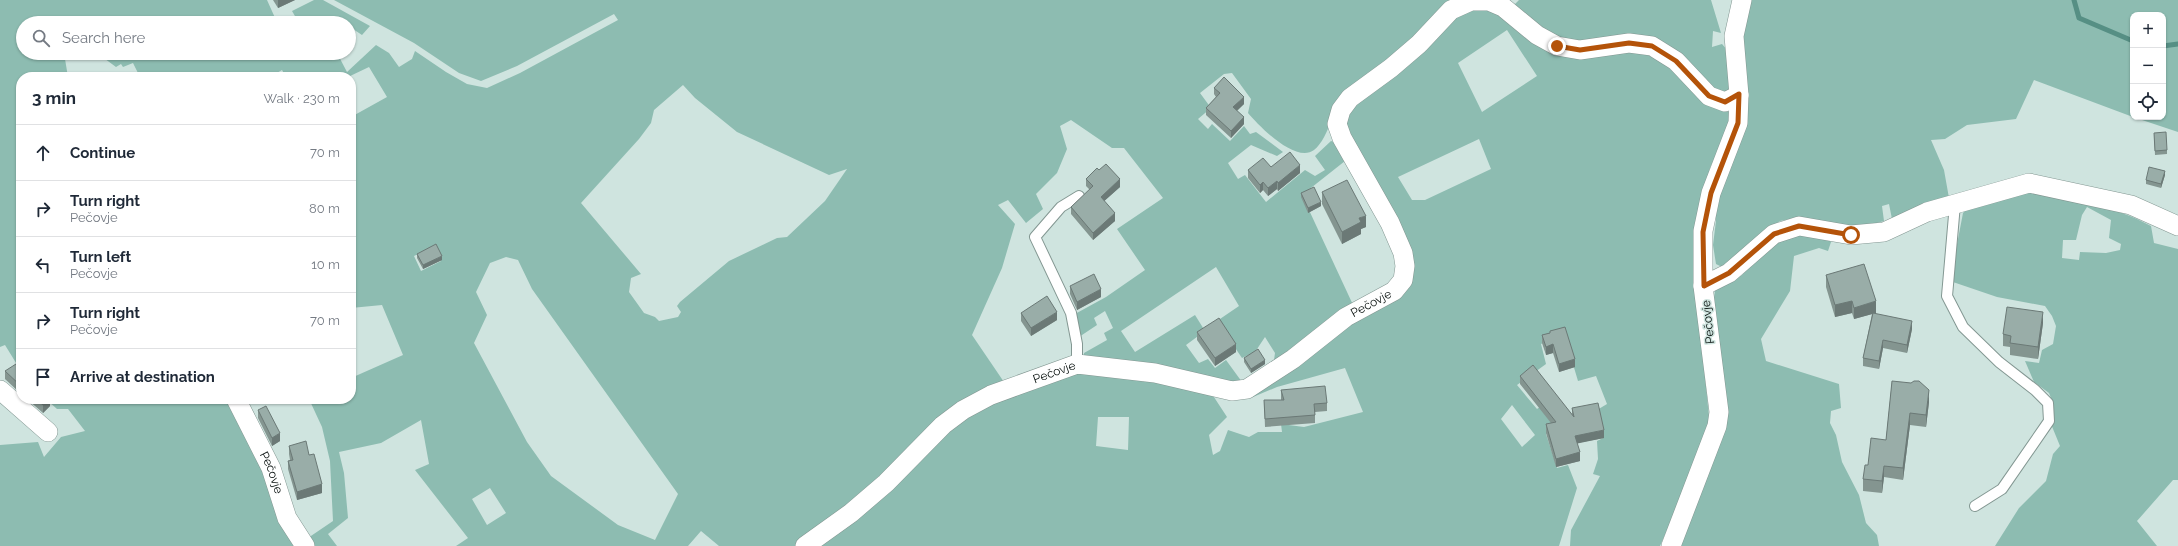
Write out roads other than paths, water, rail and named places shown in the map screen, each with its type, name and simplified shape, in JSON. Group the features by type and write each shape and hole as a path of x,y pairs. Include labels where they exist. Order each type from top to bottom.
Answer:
{"street":[{"name":"Pečovje","path":"1670,546 1717,426 1719,412 1704,286 1703,232 1711,193 1738,123 1739,94 1734,36 1742,0"},
{"name":"Pečovje","path":"805,546 851,513 886,483 943,425 963,410 991,395 1077,364 1155,373 1232,391 1247,389 1293,359 1346,317 1394,291 1403,280 1405,266 1403,253 1390,223 1342,138 1337,124 1341,110 1350,98 1413,49 1451,10 1471,1 1489,1 1503,6 1537,35 1557,46 1580,50 1629,43 1652,46 1676,61 1709,96 1725,102 1739,94"},
{"path":"1704,286 1729,273 1774,234 1792,228 1799,226 1851,235 1884,232 1927,212 2030,183 2131,205 2178,226"},
{"path":"0,390 48,432"},
{"name":"Pečovje","path":"239,404 271,468 287,518 305,546"}],"lane":[{"path":"1077,364 1077,344 1071,313 1035,237 1061,207 1079,196"},
{"path":"1955,204 1947,296 1963,327 1999,362 2035,390 2048,403 2049,421 2002,489 1975,506"}],"waterway":[{"path":"2074,0 2079,18 2130,40"},
{"path":"2166,46 2178,44"}]}
